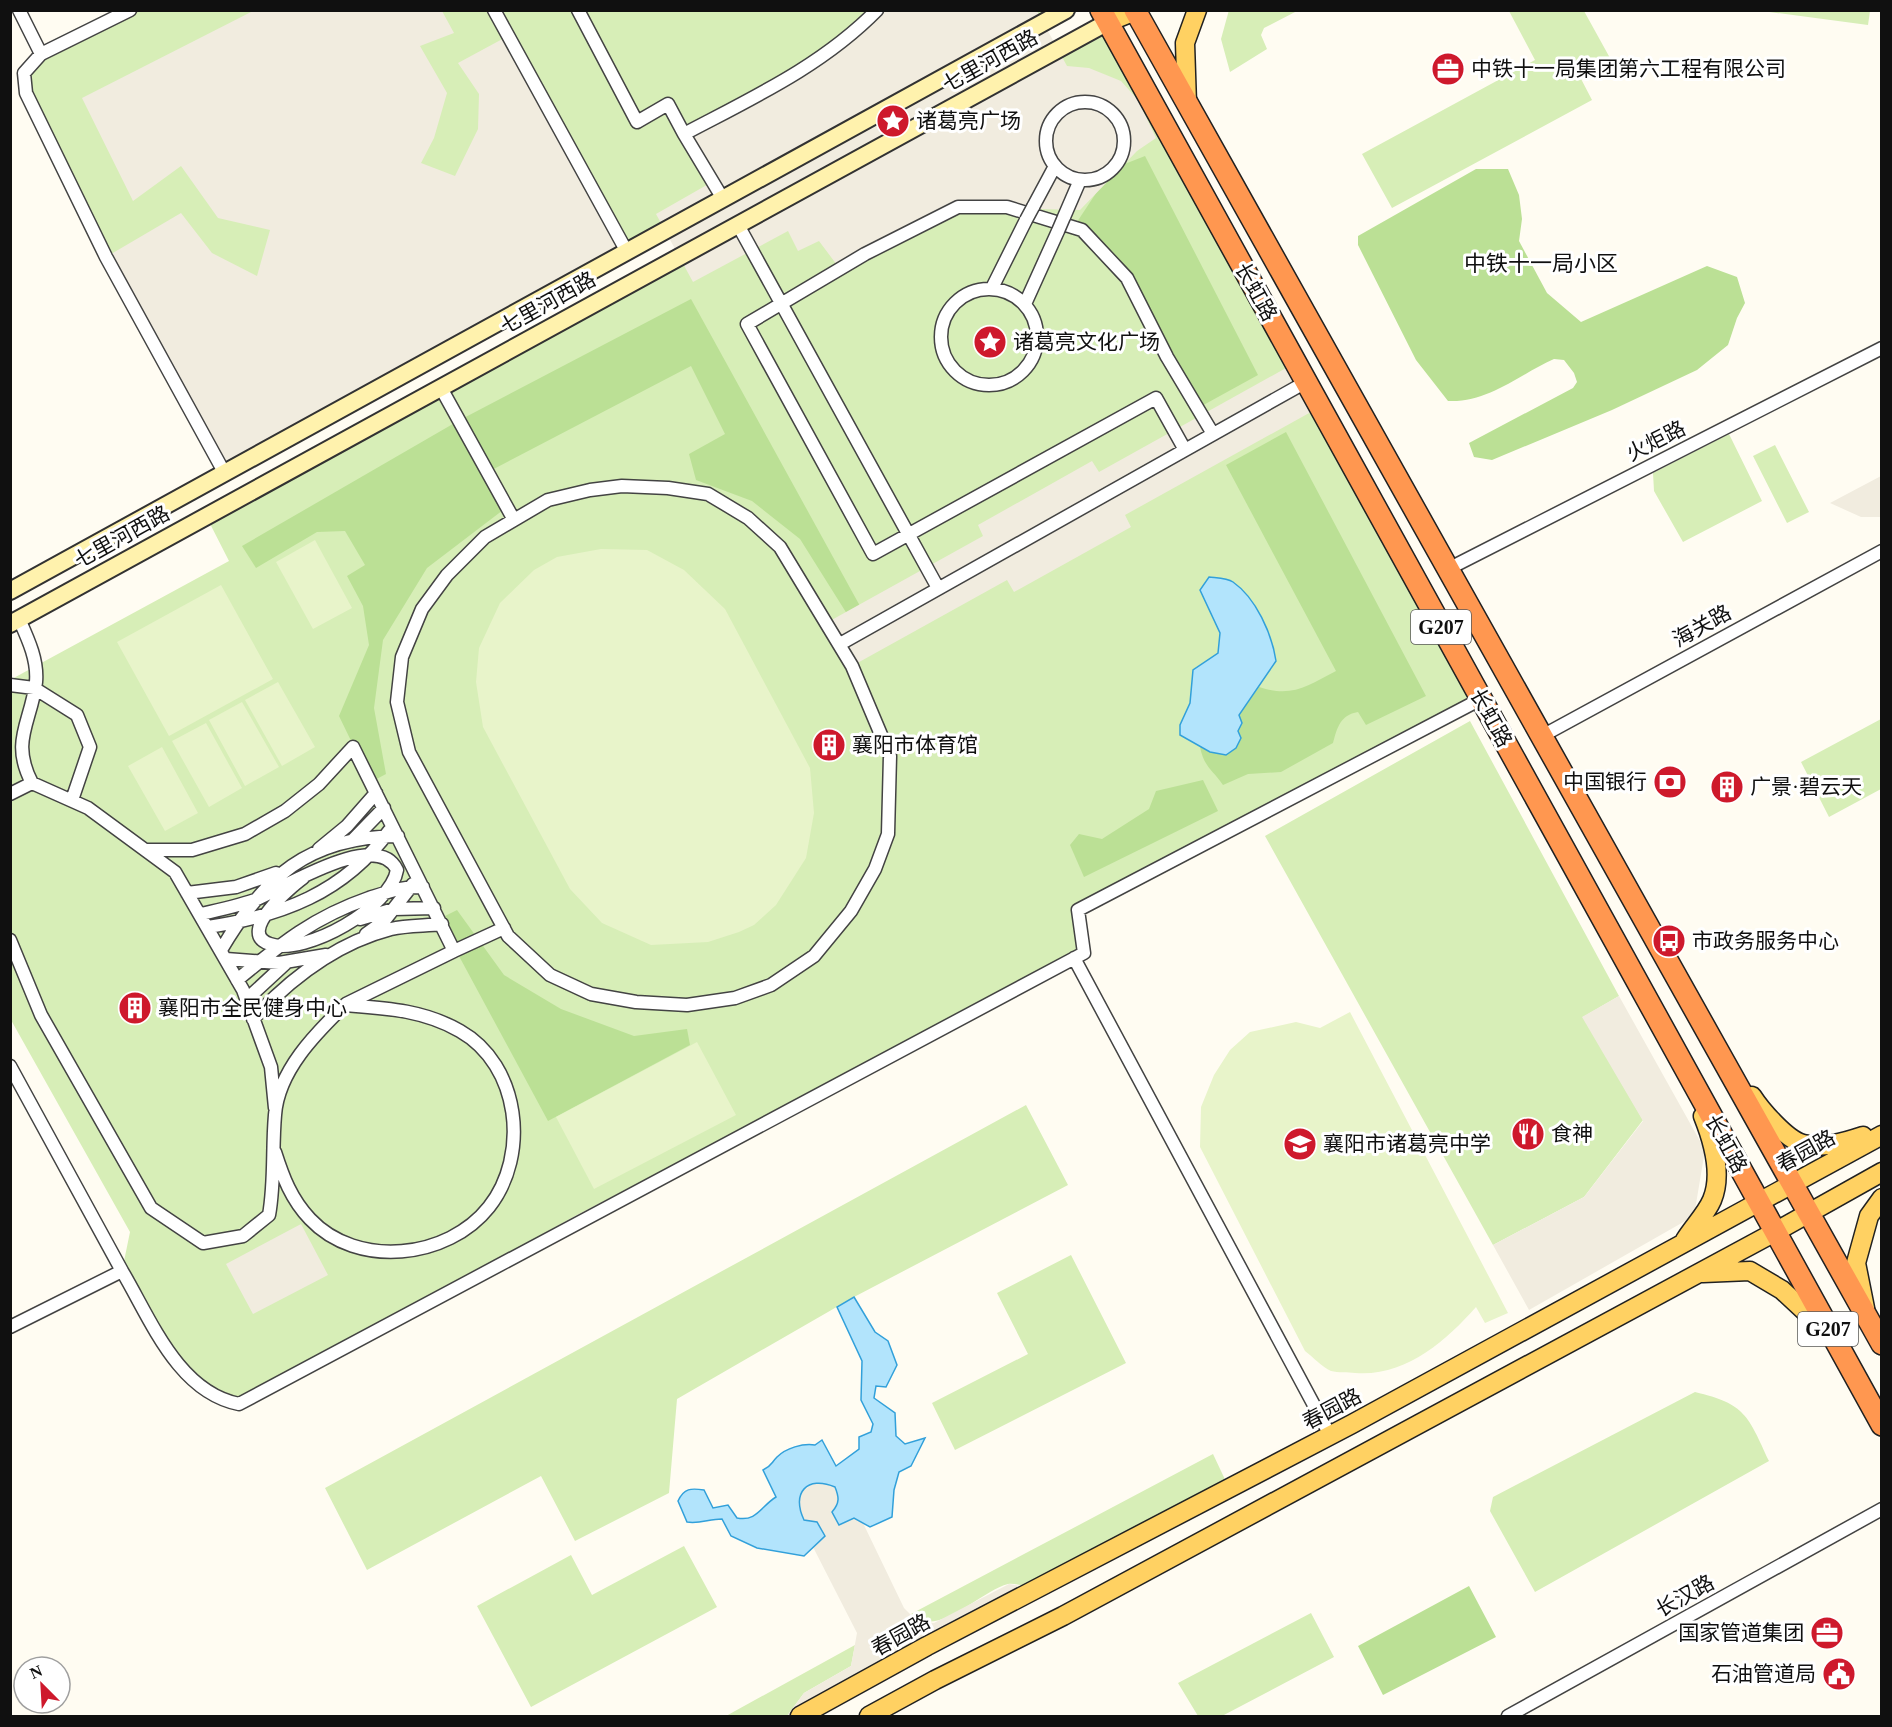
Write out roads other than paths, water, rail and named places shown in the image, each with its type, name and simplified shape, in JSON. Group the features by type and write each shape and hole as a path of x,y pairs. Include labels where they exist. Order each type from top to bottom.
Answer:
{"highway":[{"name":"长虹路","path":"1136,11 1794,1183 1881,1344"},
{"name":"长虹路","path":"1104,16 1881,1425"}],"main road":[{"path":"1188,104 1185,43 1197,10"},
{"path":"1104,16 1136,11"},
{"path":"1719,1049 1765,1114 1802,1144 1839,1144 1881,1128"},
{"path":"1682,1243 1713,1200 1717,1169 1712,1137 1684,1067"},
{"name":"春园路","path":"800,1716 937,1640 1330,1435 1881,1135"},
{"path":"869,1716 935,1680 1064,1616 1775,1232 1881,1172"},
{"path":"1868,1318 1856,1263 1869,1216 1881,1198"},
{"path":"1698,1273 1750,1271 1782,1290 1832,1335"}],"street":[{"path":"19,10 41,54"},
{"path":"130,10 41,54 24,73 26,93 38,122 106,257 224,472"},
{"path":"494,10 627,252"},
{"path":"578,10 637,122 668,104 723,199"},
{"path":"684,134 796,75 831,51 878,10"},
{"name":"七里河西路","path":"10,591 1066,10"},
{"name":"七里河西路","path":"15,622 738,225 1104,16"},
{"path":"1088,101 1110,109 1123,127 1125,138 1120,160 1103,176 1080,180 1055,166 1046,145 1046,133 1057,113 1066,106 1088,101"},
{"path":"992,288 1055,166"},
{"path":"1025,304 1080,180"},
{"path":"1185,450 1156,398 873,554 747,324 865,254 958,207 1007,207 1082,230 1127,278 1167,357 1213,434"},
{"path":"738,225 938,588"},
{"path":"992,288 1016,296 1025,304 1032,315 1037,339 1032,358 1021,373 1010,380 985,385 962,377 952,369 943,352 940,333 942,321 957,300 967,293 992,288"},
{"name":"火炬路","path":"1448,569 1881,348"},
{"path":"840,644 1306,382"},
{"path":"441,388 514,520"},
{"path":"622,486 708,494 748,518 780,547 840,644 852,666 890,756 888,834 874,869 851,911 814,956 771,985 735,998 687,1005 636,1002 591,994 550,975 508,936 409,752 397,702 402,657 422,609 447,575 485,537 548,500 590,490 622,486"},
{"name":"海关路","path":"1542,736 1881,550"},
{"path":"10,940 41,1015 151,1208 203,1243 243,1236 269,1215 273,1191 275,1112 271,1067 246,1000 201,914 175,872 88,807 32,783 22,764 23,730 34,688 32,647 15,622"},
{"path":"10,685 34,688 77,715 90,747 72,800"},
{"path":"10,1066 122,1271 170,1350 192,1381 219,1400 239,1404 1084,953 1078,910 1481,699"},
{"path":"145,850 192,850 245,834 285,811 310,790 353,747 384,808 392,832 418,884 434,908 454,951"},
{"path":"10,794 32,783"},
{"path":"187,892 236,887 285,868 320,848 347,826 376,793"},
{"path":"320,869 351,842 384,808"},
{"path":"302,858 392,832"},
{"path":"208,927 264,917 297,906 351,874 392,832"},
{"path":"201,914 253,900 320,869 353,857 371,854 390,860 397,870 395,880 388,891 363,914 287,962 246,1000"},
{"path":"223,954 237,923 253,900 285,868"},
{"path":"303,878 282,894 264,917 259,932 262,940 270,945 322,938"},
{"path":"237,980 311,923 338,909 388,891 418,884"},
{"path":"351,945 384,921 418,884"},
{"path":"340,928 394,909 434,908"},
{"path":"253,1020 282,988 351,945 391,929 442,924"},
{"path":"275,1112 288,1075 310,1038 345,1005 504,928"},
{"path":"223,954 259,962 287,962 334,954"},
{"path":"1074,958 1330,1435"},
{"path":"274,1152 287,1189 311,1221 345,1243 383,1252 423,1250 459,1234 489,1207 508,1172 515,1133 509,1094 490,1059 461,1031 425,1016 394,1008 345,1005"},
{"path":"10,1327 122,1271"},
{"name":"长汉路","path":"1508,1716 1881,1509"}],"water":[{"path":"1209,577 1231,581 1249,597 1267,628 1276,661 1239,715 1242,723 1238,731 1241,738 1236,748 1226,755 1210,752 1180,735 1180,725 1190,703 1193,670 1218,653 1220,633 1200,590"},
{"path":"854,1297 875,1332 888,1341 897,1365 886,1387 876,1386 874,1398 895,1413 896,1436 905,1444 925,1438 911,1466 899,1472 894,1490 892,1517 870,1527 854,1518 839,1525 832,1512 838,1500 835,1487 817,1483 809,1485 801,1495 800,1510 804,1520 817,1522 825,1536 804,1556 757,1548 731,1536 722,1519 687,1522 678,1501 688,1490 704,1490 713,1508 728,1505 737,1518 749,1518 776,1497 763,1470 785,1451 800,1446 815,1445 822,1440 836,1466 859,1449 859,1437 871,1432 873,1424 861,1400 862,1361 837,1307"}],"place":[{"name":"中铁十一局集团第六工程有限公司","path":"1448,69"},
{"name":"诸葛亮广场","path":"893,121"},
{"name":"诸葛亮文化广场","path":"990,342"},
{"name":"襄阳市体育馆","path":"829,745"},
{"name":"中国银行","path":"1670,782"},
{"name":"广景·碧云天","path":"1727,787"},
{"name":"市政务服务中心","path":"1669,941"},
{"name":"襄阳市全民健身中心","path":"135,1008"},
{"name":"食神","path":"1528,1134"},
{"name":"襄阳市诸葛亮中学","path":"1300,1144"},
{"name":"国家管道集团","path":"1827,1633"},
{"name":"石油管道局","path":"1839,1674"}],"district":[{"name":"中铁十一局小区","path":"1541,263"}]}
